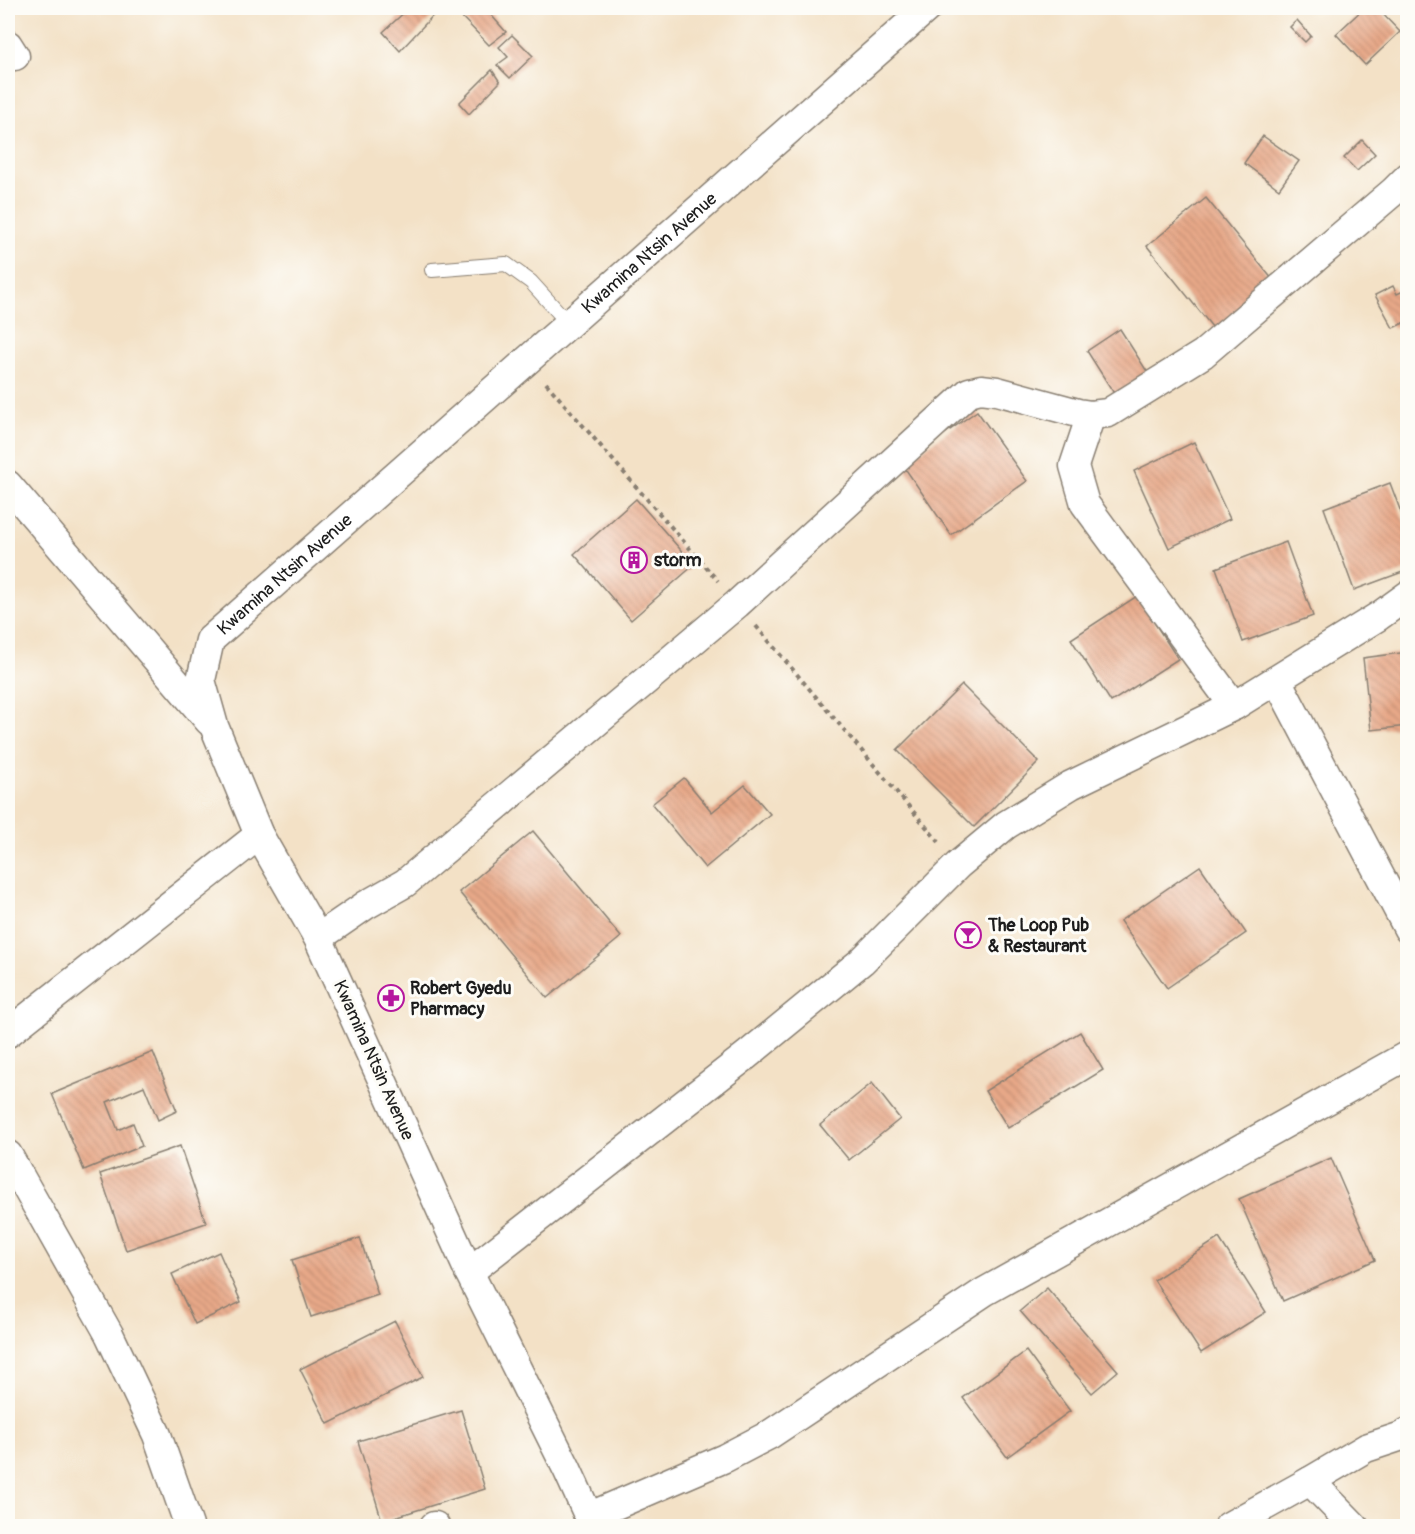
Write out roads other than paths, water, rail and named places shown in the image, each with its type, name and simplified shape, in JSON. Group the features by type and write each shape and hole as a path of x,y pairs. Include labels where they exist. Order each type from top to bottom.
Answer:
{"street":[{"name":"Kwamina Ntsin Avenue","path":"590,1522 567,1469 469,1272 318,938 259,834 214,726 201,680 210,640 927,8"},
{"path":"318,938 366,904 405,883 738,604 969,392 981,389 997,391 1091,415 1108,412 1203,354 1394,192 1407,177"},
{"path":"1091,415 1074,466 1085,504 1234,706"},
{"path":"8,485 214,726"},
{"path":"469,1272 747,1055 862,961 958,865 1006,825 1071,785 1234,706 1379,616 1407,595"},
{"path":"1277,680 1407,929"},
{"path":"8,1033 259,834"},
{"path":"590,1522 769,1435 984,1292 1407,1055"},
{"path":"8,1155 110,1334 157,1435 189,1527"},
{"path":"1229,1527 1366,1448 1402,1436 1407,1432"},
{"path":"1310,1481 1354,1527"}],"lane":[{"path":"432,270 506,264 531,282 570,325"}],"place":[{"name":"storm","path":"634,560"},
{"name":"The Loop Pub & Restaurant","path":"968,935"},
{"name":"Robert Gyedu Pharmacy","path":"391,998"}]}
